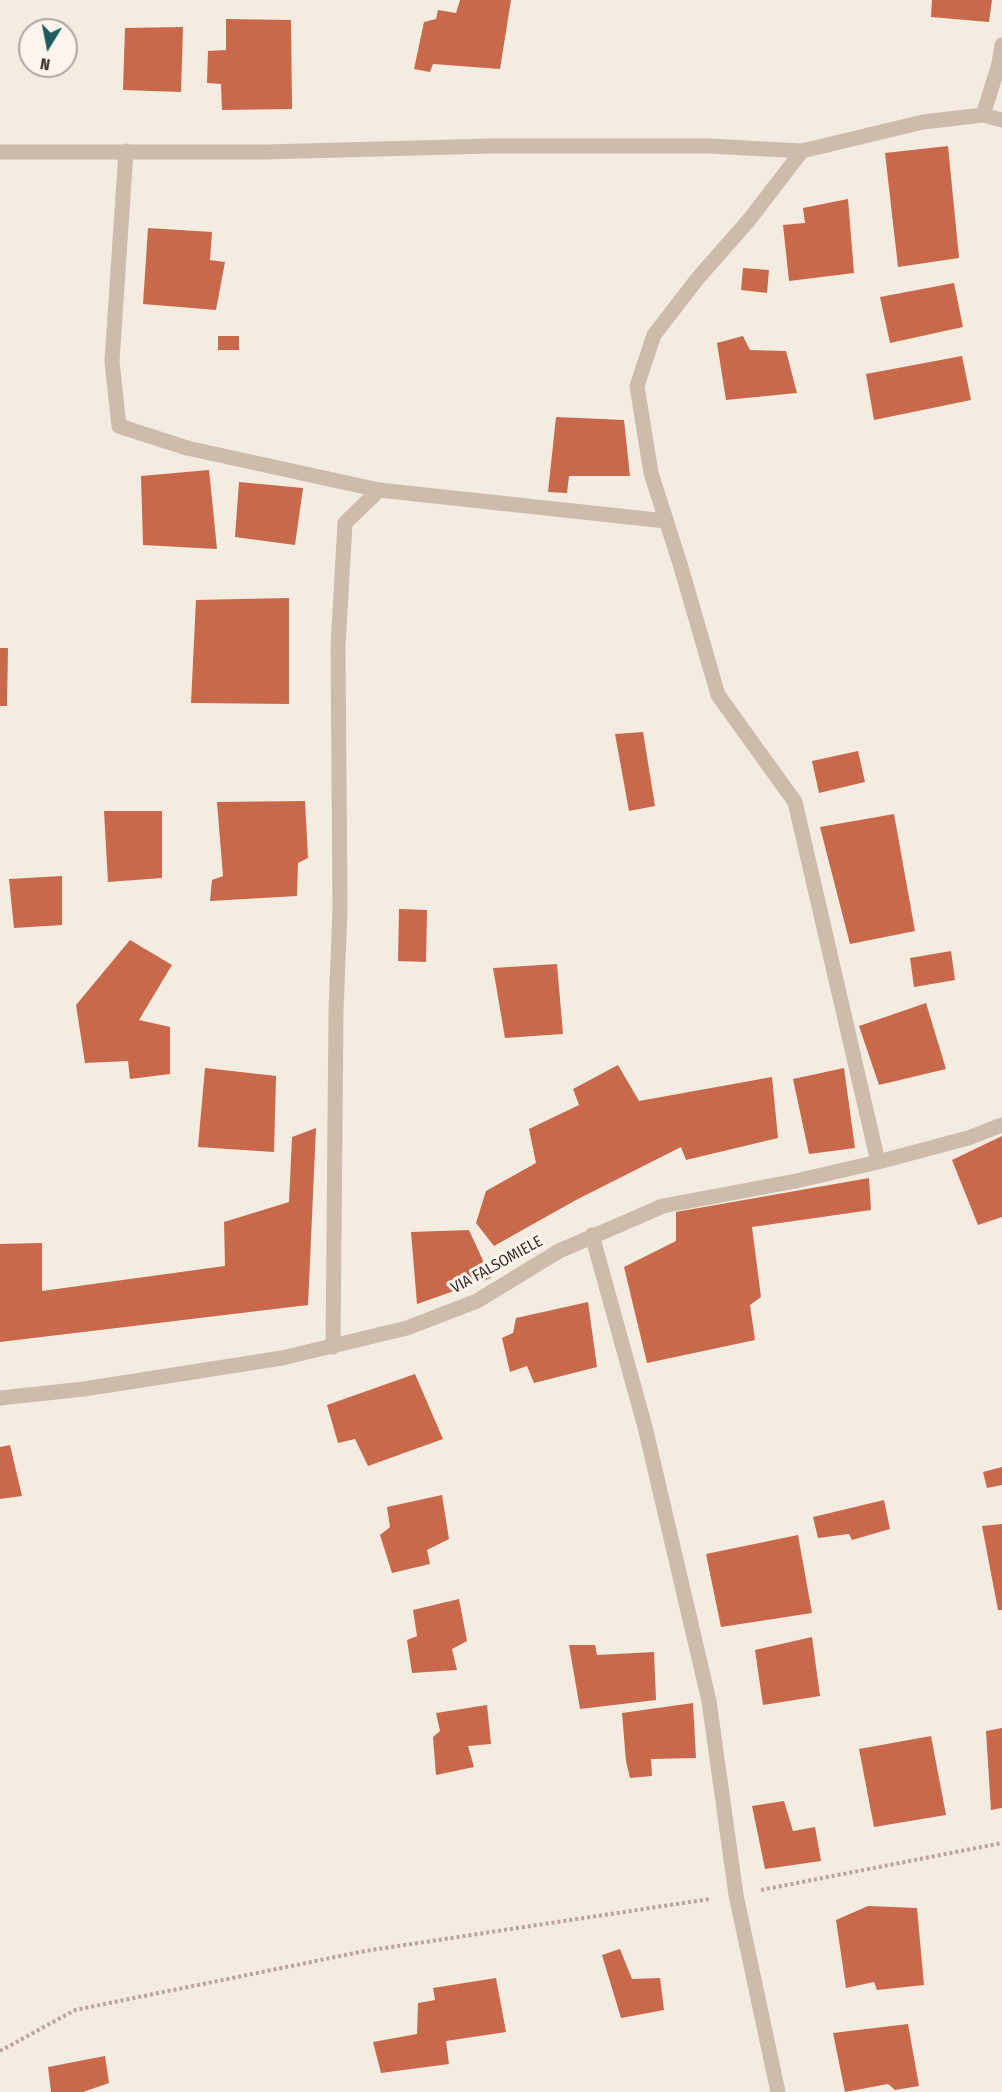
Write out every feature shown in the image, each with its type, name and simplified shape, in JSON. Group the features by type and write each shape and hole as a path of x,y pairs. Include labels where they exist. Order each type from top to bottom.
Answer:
{"street":[{"path":"983,115 999,64 1002,45"},
{"path":"0,152 266,152 490,146 698,146 802,151 923,122 983,115 1002,120"},
{"path":"126,151 112,361 119,426 187,448 380,490 666,521"},
{"path":"802,151 750,220 698,279 654,335 637,386 651,472 717,695 795,802 878,1162"},
{"path":"333,1347 336,1011 340,909 338,646 345,523 380,490"},
{"name":"VIA FALSOMIELE","path":"0,1398 84,1389 282,1358 407,1328 477,1301 559,1251 663,1206 796,1181 878,1162 968,1138 1002,1125"},
{"path":"592,1235 645,1426 709,1701 736,1895 778,2092"}],"path":[{"path":"0,2051 75,2010 365,1951 736,1895 1002,1843"}],"building":[{"path":"460,0 511,0 500,69 433,64 430,72 414,69 424,22 436,19 438,10 456,13"},
{"path":"932,0 992,0 989,22 931,17"},
{"path":"226,19 291,20 292,109 222,110 221,84 207,83 208,51 226,50"},
{"path":"183,27 181,92 123,90 125,28"},
{"path":"948,146 959,258 898,267 885,153"},
{"path":"848,199 854,273 789,281 783,225 805,223 803,208"},
{"path":"148,228 212,232 210,260 225,262 216,310 143,304"},
{"path":"743,268 769,270 767,293 741,290"},
{"path":"954,283 963,327 890,343 880,297"},
{"path":"218,336 239,336 239,350 218,350"},
{"path":"743,336 750,350 786,351 797,393 726,400 717,343"},
{"path":"962,356 971,400 874,420 866,374"},
{"path":"556,417 624,420 630,476 569,476 567,493 548,492"},
{"path":"209,470 217,549 143,545 141,476"},
{"path":"239,482 303,488 295,545 235,537"},
{"path":"289,598 289,704 191,703 196,600"},
{"path":"0,648 8,648 7,706 0,706"},
{"path":"643,732 655,806 629,811 615,734"},
{"path":"858,751 865,782 819,793 812,761"},
{"path":"305,801 308,858 298,863 297,896 210,901 212,880 223,876 217,802"},
{"path":"104,811 162,811 162,878 108,882"},
{"path":"894,814 915,931 850,944 820,827"},
{"path":"62,876 62,925 14,928 9,879"},
{"path":"399,909 427,910 426,962 398,961"},
{"path":"130,940 172,965 139,1020 170,1027 170,1074 130,1079 128,1061 85,1063 76,1005"},
{"path":"951,951 955,980 914,987 910,958"},
{"path":"557,964 563,1034 505,1038 493,968"},
{"path":"926,1003 946,1069 879,1085 859,1026"},
{"path":"618,1065 639,1101 772,1077 778,1138 686,1160 681,1147 576,1200 494,1246 476,1223 486,1191 536,1163 529,1129 579,1105 573,1089"},
{"path":"205,1068 276,1076 274,1152 198,1147"},
{"path":"844,1068 855,1148 809,1154 793,1079"},
{"path":"316,1128 308,1305 0,1342 0,1244 42,1243 42,1291 225,1266 224,1222 289,1202 292,1137"},
{"path":"1002,1136 1002,1217 978,1225 952,1160"},
{"path":"869,1178 871,1210 752,1227 761,1297 750,1305 755,1340 647,1363 624,1267 676,1241 676,1212"},
{"path":"469,1230 491,1278 417,1304 411,1232"},
{"path":"588,1302 597,1367 534,1383 527,1366 510,1372 502,1338 513,1333 516,1318"},
{"path":"415,1374 443,1439 368,1466 355,1439 338,1443 327,1405"},
{"path":"10,1445 22,1496 0,1499 0,1447"},
{"path":"1002,1467 1002,1485 987,1488 983,1472"},
{"path":"442,1495 449,1539 427,1550 430,1564 392,1573 380,1535 390,1527 387,1507"},
{"path":"884,1500 890,1529 852,1540 849,1534 818,1538 813,1517"},
{"path":"1002,1524 1002,1610 998,1610 982,1526"},
{"path":"798,1535 812,1613 721,1627 706,1554"},
{"path":"459,1599 467,1641 452,1649 457,1670 412,1673 407,1640 417,1636 413,1610"},
{"path":"812,1637 820,1696 763,1705 755,1650"},
{"path":"569,1645 595,1645 597,1655 654,1652 656,1700 580,1709"},
{"path":"693,1703 696,1758 651,1759 652,1776 630,1778 626,1761 622,1713"},
{"path":"487,1705 491,1744 468,1746 474,1767 436,1775 433,1737 440,1731 436,1713"},
{"path":"1002,1728 1002,1808 991,1810 986,1731"},
{"path":"931,1736 946,1815 874,1827 859,1749"},
{"path":"784,1801 793,1831 815,1827 821,1861 765,1869 752,1806"},
{"path":"868,1906 917,1908 924,1985 877,1990 874,1982 846,1988 836,1920"},
{"path":"620,1949 632,1979 660,1978 664,2010 621,2018 602,1955"},
{"path":"496,1978 506,2032 446,2041 449,2064 381,2073 373,2042 417,2034 418,2003 435,2000 433,1988"},
{"path":"908,2024 919,2086 895,2090 888,2084 845,2092 833,2033"},
{"path":"105,2056 109,2083 83,2092 51,2092 48,2067"}]}
